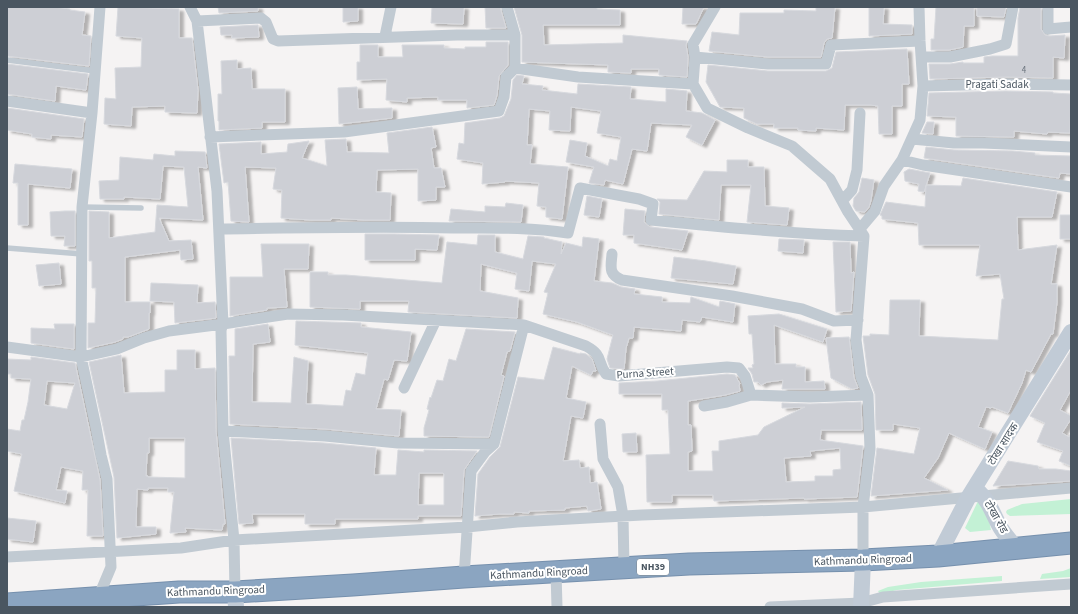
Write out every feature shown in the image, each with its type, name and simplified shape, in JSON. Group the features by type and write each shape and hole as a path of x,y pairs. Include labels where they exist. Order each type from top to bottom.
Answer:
{"highway":[{"name":"Kathmandu Ringroad","path":"7,604 180,592 236,599 353,585 464,576 689,564 863,560 938,556 1071,543"}],"main road":[{"name":"टोखा सादक","path":"938,556 1071,332"},
{"name":"टोखा रोड","path":"976,494 990,505 1000,526 1016,548"},
{"path":"861,605 863,560"}],"street":[{"path":"98,598 111,567 107,479 81,357 83,254 82,207 92,114 99,7"},
{"path":"190,7 197,21 217,191 224,324 221,330 223,431 234,540 236,599"},
{"path":"385,36 392,7"},
{"path":"210,137 344,132 499,111 504,96 506,77 515,68 515,35 507,7"},
{"path":"714,7 693,44 695,57 693,84 707,108 748,128 792,146 830,179 848,212 862,233"},
{"path":"863,560 863,507 870,449 868,395 861,377 856,340 862,233 874,211 884,186 902,160 920,120 923,86 919,7"},
{"path":"921,57 950,57 990,49 1006,44 1013,7"},
{"path":"1048,7 1048,29 1071,27"},
{"path":"197,21 261,18 266,22 273,39 278,41 457,34 515,35"},
{"path":"695,57 768,64 826,64 831,45 920,41"},
{"path":"515,68 578,77 693,84"},
{"name":"Pragati Sadak","path":"923,86 1005,84 1071,85"},
{"path":"7,101 92,114"},
{"path":"842,201 852,190 857,170 860,114"},
{"path":"912,139 954,143 1071,147"},
{"path":"902,160 930,166 1071,187"},
{"path":"219,229 394,226 552,230 568,233 580,188 639,199 653,204 650,220 794,233 862,233"},
{"path":"612,254 611,271 615,277 622,280 740,297 802,309 834,321 858,320"},
{"path":"7,347 81,357 117,349 144,338 169,331 288,314 343,315 524,324 494,444 485,452 471,471 464,576"},
{"path":"404,388 436,320"},
{"name":"Purna Street","path":"524,324 586,346 594,351 600,358 602,369 606,374 619,376 727,366 739,368 745,376 751,395"},
{"path":"704,406 751,395 810,397 868,395"},
{"path":"600,424 603,459 618,487 623,516 624,568"},
{"path":"223,431 325,436 398,443 494,444"},
{"path":"7,558 181,548 234,540 467,528 517,522 642,515 863,507 976,494 1071,488"},
{"path":"556,572 557,607"},
{"path":"770,607 861,605 883,597 1071,584"}],"lane":[{"path":"7,60 95,72"},
{"path":"82,207 141,208"},
{"path":"7,248 83,254"}],"green space":[{"path":"1071,499 1071,514 1010,516 1006,512 1007,510 1022,504"},
{"path":"978,501 986,515 991,530 970,532 965,528"},
{"path":"1071,568 1071,577 1040,579 1042,574 1063,571"},
{"path":"1002,576 1002,581 897,590 880,594 878,591 888,587 921,582"}],"building":[{"path":"7,7 53,7 85,12 82,35 91,36 89,66 7,56"},
{"path":"118,7 179,9 179,38 192,38 198,90 197,113 165,112 165,106 132,107 131,126 104,124 105,98 116,99 115,68 141,67 142,38 116,36"},
{"path":"218,7 258,7 258,11 219,13"},
{"path":"343,7 358,7 358,21 343,22"},
{"path":"432,7 464,7 463,24 431,23"},
{"path":"485,7 500,7 506,28 486,28"},
{"path":"514,7 597,7 597,9 620,10 620,25 543,25 544,45 623,43 623,35 687,41 687,77 659,75 659,69 631,69 631,73 608,72 608,65 522,62 522,35"},
{"path":"683,7 704,7 696,24 682,24"},
{"path":"816,7 835,7 832,38 827,39 824,43 821,57 768,57 709,51 712,32 739,35 740,13 784,13 784,10 816,11"},
{"path":"869,7 884,7 883,24 912,25 912,34 869,36"},
{"path":"936,7 974,7 974,26 964,26 963,47 949,50 931,50 931,39 934,39"},
{"path":"977,7 1006,7 1004,17 977,16"},
{"path":"1020,7 1041,7 1041,29 1045,35 1065,35 1064,58 1053,57 1053,78 1005,77 930,79 929,64 950,64 963,62 984,63 984,57 1018,56 1018,18"},
{"path":"258,25 259,37 232,38 232,35 221,35 220,27"},
{"path":"486,42 508,42 508,65 499,76 497,95 494,105 467,108 467,100 438,100 438,97 407,98 407,102 386,100 387,79 357,80 357,62 360,62 360,45 378,45 378,57 403,57 402,45 444,45 444,48 465,49 465,47 486,47"},
{"path":"907,49 909,84 902,84 902,106 892,106 892,134 879,134 878,106 871,105 845,105 844,130 816,128 816,131 798,130 798,128 774,128 774,124 757,124 744,118 744,108 720,107 706,82 708,65 768,71 826,71 832,68 836,52"},
{"path":"237,60 237,69 251,68 252,89 285,89 285,122 262,122 262,128 219,130 218,94 222,94 221,61"},
{"path":"7,64 88,74 86,90 56,86 55,101 7,94"},
{"path":"517,75 524,76 522,84 543,86 542,90 577,94 578,84 631,87 630,99 666,102 666,89 687,91 686,111 702,113 715,120 702,145 686,137 692,125 651,123 647,151 632,149 623,184 605,180 604,185 589,183 594,167 566,162 570,140 587,143 585,156 608,166 610,159 617,161 621,137 597,133 601,111 571,107 570,131 549,130 550,111 529,109 527,145 532,145 530,164 568,167 562,219 546,217 546,207 537,206 539,183 505,181 482,184 483,163 457,159 459,143 464,144 465,123 500,118 504,116 511,99 513,80"},
{"path":"357,87 358,109 392,108 392,118 339,124 338,88"},
{"path":"1005,91 1071,94 1070,133 1048,132 1047,134 1014,131 1014,137 956,136 956,117 927,116 929,93"},
{"path":"7,108 84,119 82,137 51,135 51,139 32,137 32,134 7,130"},
{"path":"927,122 934,122 933,134 922,133"},
{"path":"432,127 436,147 431,148 434,168 441,168 445,187 436,187 436,200 418,201 418,169 377,170 376,192 391,193 390,220 331,218 331,220 311,220 281,218 282,190 273,189 276,168 245,167 249,222 231,221 228,182 224,183 219,144 261,142 261,154 287,152 288,144 309,141 302,158 327,166 325,140 346,139 347,152 389,153 387,133"},
{"path":"926,147 954,150 1013,151 1035,153 1035,155 1071,156 1071,174 1060,173 1059,178 924,158"},
{"path":"175,151 205,152 207,168 198,167 203,220 159,218 169,241 191,240 193,259 181,260 180,250 125,257 125,302 150,302 149,329 128,337 123,337 123,339 115,342 88,348 88,323 95,323 96,288 92,288 92,261 89,261 89,211 109,212 109,238 155,232 157,205 188,207 184,167 163,166 160,199 124,197 124,199 100,199 99,181 119,180 120,157 153,160 154,154 175,156"},
{"path":"727,160 748,160 748,167 764,167 765,206 789,208 787,225 747,222 751,185 721,185 719,220 659,214 660,202 657,199 687,200 704,171 727,172"},
{"path":"15,164 72,169 70,188 28,184 28,225 18,225 18,183 13,183"},
{"path":"909,169 930,173 924,192 918,191 919,184 905,181 904,172"},
{"path":"862,178 874,180 871,200 869,207 865,212 856,211 853,206 854,198 859,192"},
{"path":"963,178 1057,192 1052,217 1017,217 1018,250 1057,245 1051,284 1057,284 1057,302 1053,334 1051,334 1031,372 1026,370 1022,383 1008,413 992,407 986,407 978,427 992,432 985,449 949,433 938,458 924,478 948,490 871,496 877,448 914,454 920,428 893,424 893,430 876,430 875,394 868,375 863,336 870,336 870,334 889,335 890,300 920,300 919,336 998,340 1002,299 1004,299 1000,274 976,276 980,245 919,245 918,223 882,219 882,216 880,215 886,202 925,207 926,185 961,186"},
{"path":"587,196 602,199 599,217 584,215"},
{"path":"506,203 523,205 521,222 449,221 451,209 485,212 485,206 505,207"},
{"path":"625,209 645,211 644,222 650,227 688,231 682,250 634,243 634,235 623,235"},
{"path":"75,211 75,246 64,246 65,236 51,236 50,212"},
{"path":"1060,215 1071,215 1071,239 1060,239"},
{"path":"365,234 439,235 437,250 415,249 415,260 365,260"},
{"path":"478,235 495,235 495,252 523,259 528,236 544,237 562,242 561,254 566,243 582,247 583,237 599,239 594,281 612,283 621,287 635,289 634,294 662,297 662,302 690,303 691,297 719,307 720,301 735,304 733,322 702,317 700,322 682,320 681,331 634,327 633,338 629,338 626,348 624,369 610,368 607,359 613,335 577,322 543,314 548,293 544,292 556,264 532,261 529,291 515,289 517,273 481,264 480,291 518,298 517,318 408,312 409,301 360,301 360,309 310,307 310,272 328,272 328,275 346,275 442,283 447,242 477,245"},
{"path":"779,239 804,240 803,253 778,251"},
{"path":"833,242 850,242 851,273 854,272 851,311 836,312"},
{"path":"261,244 309,244 308,269 284,269 287,307 267,308 267,310 230,316 230,277 263,277"},
{"path":"674,257 736,266 733,284 671,278"},
{"path":"59,263 61,284 39,286 36,265"},
{"path":"151,283 198,285 197,303 215,302 216,318 175,323 174,302 150,301"},
{"path":"779,314 827,329 823,342 774,325 775,364 796,364 796,367 805,367 805,382 824,381 825,389 782,389 783,380 767,382 761,385 758,382 754,382 752,374 748,368 753,368 752,365 754,364 752,334 749,334 748,316"},
{"path":"296,321 361,323 361,327 411,332 407,361 394,360 388,380 384,379 376,409 401,410 399,436 326,429 230,424 229,356 235,356 235,329 268,324 270,342 253,344 252,402 291,403 294,357 308,361 306,404 343,406 346,390 351,391 356,373 365,375 368,353 295,345"},
{"path":"54,324 74,324 74,349 31,343 31,328 55,329"},
{"path":"466,329 515,332 510,351 507,352 501,375 504,376 489,437 424,436 424,428 429,410 427,409 430,397 431,398 437,380 443,381 449,359 456,361"},
{"path":"849,337 854,378 858,388 852,389 831,378 826,338"},
{"path":"553,347 580,354 586,354 592,359 596,371 593,371 591,375 572,366 566,398 586,402 583,418 571,416 563,461 579,460 580,468 589,467 590,483 597,482 601,509 588,511 587,506 565,508 565,510 529,511 529,513 514,512 514,514 475,516 478,474 490,457 500,447 518,377 544,380"},
{"path":"177,350 195,350 195,369 215,368 216,431 225,524 223,524 222,530 185,528 186,532 170,533 174,492 168,492 168,488 148,488 148,490 137,489 136,527 156,527 156,534 117,538 114,477 89,362 121,355 124,393 165,392 165,370 177,370","holes":["149,438 185,438 185,478 146,476"]},
{"path":"1071,350 1071,390 1060,410 1071,416 1071,419 1062,433 1069,437 1071,432 1071,466 1059,461 1063,451 1037,442 1045,423 1030,416"},
{"path":"31,357 75,363 100,480 103,536 87,536 88,490 82,490 83,471 61,467 56,490 67,491 65,503 14,491 22,454 7,451 7,429 20,431 28,402 31,379 11,378 11,374 7,374 7,359 31,360","holes":["47,381 75,383 67,409 44,405"]},
{"path":"727,374 735,375 740,384 740,391 688,401 688,425 691,425 692,451 688,452 688,471 713,471 712,451 719,451 719,441 758,435 764,427 805,407 782,408 782,403 810,404 861,402 862,430 821,430 820,440 863,446 857,497 714,501 713,495 672,495 672,502 647,502 646,455 670,454 668,410 662,410 662,394 619,394 619,383","holes":["840,448 841,469 833,470 833,476 815,476 815,481 786,482 784,458 811,456 810,451"]},
{"path":"636,433 637,452 623,452 622,434"},
{"path":"231,438 324,443 376,448 374,475 396,475 398,450 424,452 424,450 477,451 464,470 461,516 418,516 418,519 335,519 335,524 305,524 305,514 252,514 253,523 239,524","holes":["419,473 443,473 444,505 418,505"]},
{"path":"1008,461 1038,466 1039,469 1071,471 1071,481 993,486"},
{"path":"7,518 36,521 33,542 7,539"}]}
